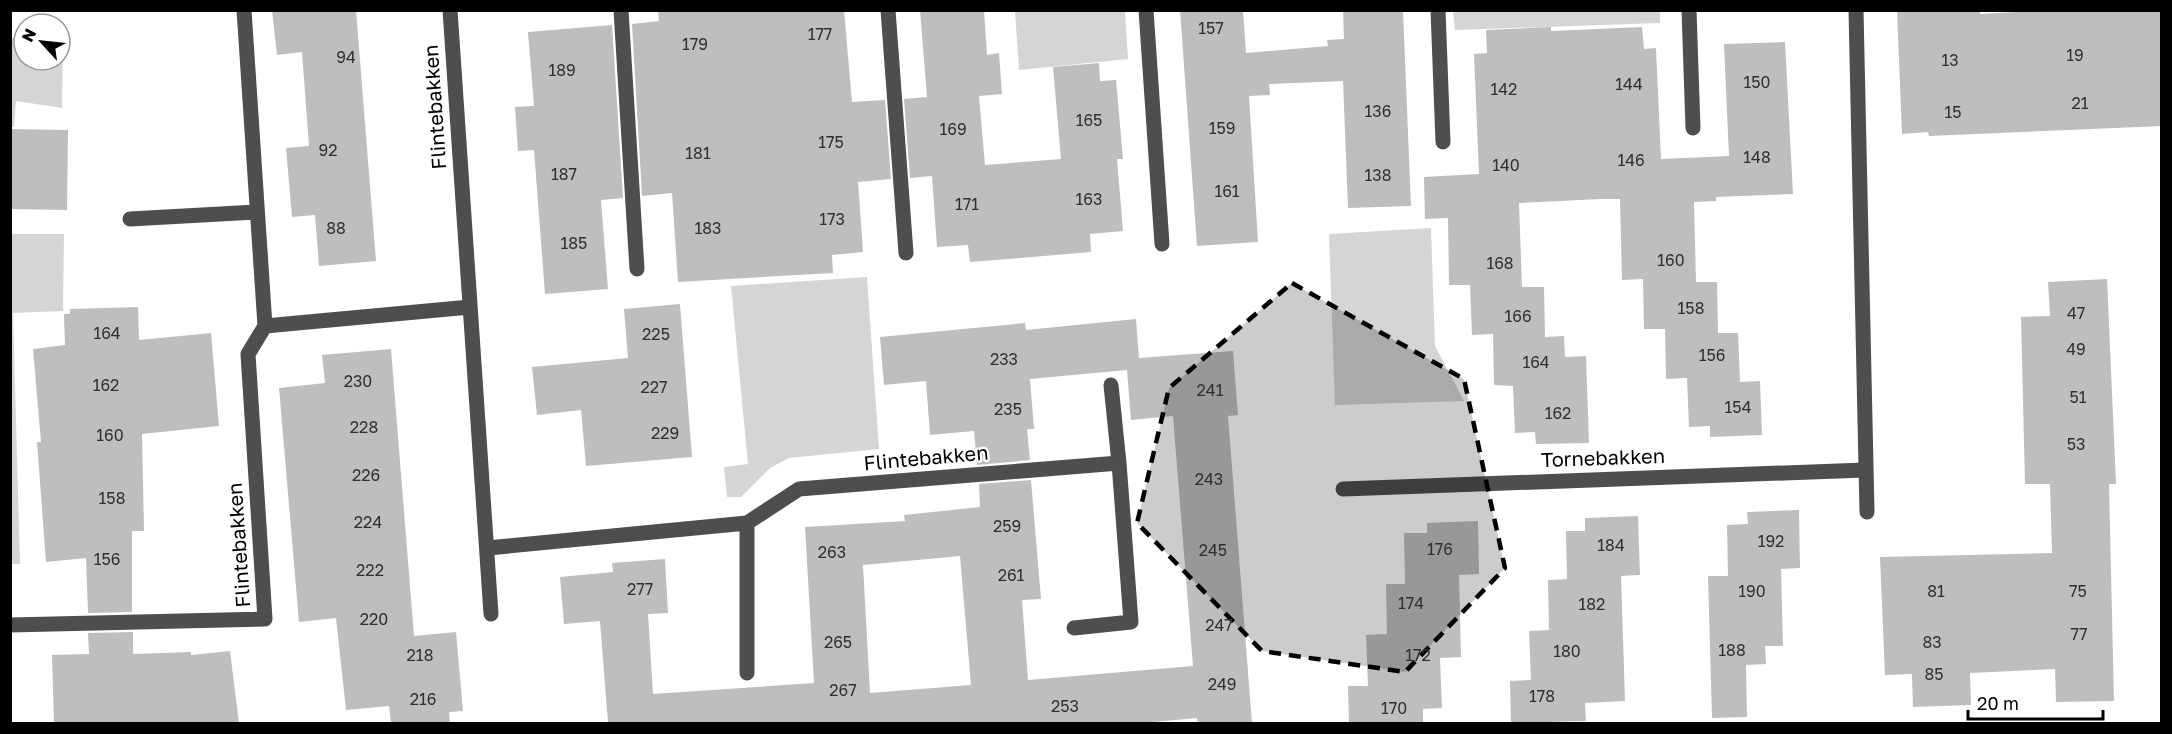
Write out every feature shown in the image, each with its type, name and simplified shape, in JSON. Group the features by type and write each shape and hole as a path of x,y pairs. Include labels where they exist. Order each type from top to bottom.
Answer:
{"street":[{"path":"244,10 265,326 470,308"},
{"name":"Flintebakken","path":"450,10 491,614"},
{"path":"621,10 637,269"},
{"path":"888,10 906,253"},
{"path":"1146,10 1162,244"},
{"path":"1438,10 1443,142"},
{"path":"1689,10 1693,128"},
{"path":"1856,10 1867,512"},
{"path":"130,219 257,212"},
{"name":"Flintebakken","path":"10,625 265,619 248,354 265,326"},
{"path":"1074,628 1131,622 1111,385"},
{"name":"Flintebakken","path":"488,548 747,522 799,489 1119,463"},
{"name":"Tornebakken","path":"1342,489 1865,470"},
{"path":"747,522 747,673"}],"highlighted area":[{"path":"1292,283 1464,379 1505,568 1405,672 1262,651 1137,523 1169,388"}],"shaded area":[{"path":"1015,11 1125,11 1128,59 1019,70"},
{"path":"1453,11 1660,11 1660,23 1455,30"},
{"path":"10,38 12,38 12,72 63,72 62,108 16,101 14,127 10,127"},
{"path":"1431,228 1435,346 1464,401 1335,405 1329,234"},
{"path":"11,234 64,234 63,311 13,313 20,564 10,564"},
{"path":"867,277 879,449 789,458 770,468 741,497 727,497 724,467 748,464 731,286"}],"building":[{"path":"272,10 356,10 376,261 319,266 315,215 292,217 286,148 309,146 302,52 277,55"},
{"path":"658,10 844,10 852,102 885,100 891,179 858,182 863,252 832,255 833,273 678,282 672,193 642,196 632,24 659,21"},
{"path":"920,10 984,10 987,55 999,53 1002,94 979,96 985,165 1061,159 1053,67 1099,63 1100,81 1116,80 1123,159 1117,159 1123,231 1090,234 1091,252 970,262 968,245 937,247 932,176 910,178 904,99 927,97"},
{"path":"1180,10 1243,10 1246,53 1328,46 1327,40 1344,39 1343,10 1403,10 1411,206 1348,208 1343,81 1269,84 1270,95 1249,96 1258,242 1197,246"},
{"path":"1897,10 1980,10 1980,14 2050,10 2162,10 2162,126 1929,136 1928,132 1902,134"},
{"path":"612,25 623,198 601,200 608,289 545,294 534,150 518,151 515,107 534,106 528,32"},
{"path":"1551,27 1551,31 1642,27 1644,49 1656,48 1661,159 1729,156 1724,44 1785,42 1793,194 1716,197 1716,201 1694,202 1696,282 1717,282 1718,333 1738,333 1740,382 1760,381 1762,435 1710,437 1710,426 1689,427 1687,378 1666,379 1665,329 1644,329 1643,279 1622,280 1620,199 1519,203 1522,287 1544,287 1545,337 1564,336 1565,357 1586,356 1589,443 1536,444 1535,432 1515,433 1513,386 1494,385 1493,334 1472,335 1470,285 1449,285 1448,218 1425,219 1424,177 1479,174 1474,54 1487,53 1486,30"},
{"path":"10,129 68,130 67,210 10,209"},
{"path":"2107,279 2116,484 2109,484 2114,701 2056,702 2055,669 1970,673 1971,705 1913,707 1912,674 1885,675 1880,557 2052,553 2050,484 2025,484 2021,317 2050,316 2048,282"},
{"path":"680,304 692,457 586,466 581,410 537,415 532,367 628,358 624,309"},
{"path":"138,307 139,340 211,333 219,426 142,434 144,531 132,531 132,612 88,613 86,558 46,562 37,442 41,442 33,349 65,345 64,314 70,314 70,309"},
{"path":"1136,319 1139,358 1233,351 1238,415 1228,416 1252,723 1198,723 1197,718 1143,723 608,723 600,621 564,624 560,577 613,572 612,563 665,559 668,613 648,614 653,694 814,683 805,527 905,521 904,515 980,507 979,484 1031,480 1041,599 1022,600 1028,680 1193,666 1173,416 1131,420 1127,370 1030,379 1034,429 1027,429 1030,460 977,465 974,431 930,435 926,381 884,385 880,337 1025,323 1026,330","holes":["960,556 971,685 870,693 863,565"]},
{"path":"391,349 414,636 456,632 463,711 449,712 450,723 391,723 389,706 346,710 336,618 299,622 279,388 325,383 322,355"},
{"path":"1799,510 1800,568 1781,569 1783,646 1765,646 1766,664 1746,665 1747,717 1712,718 1708,576 1728,576 1727,525 1748,524 1747,512"},
{"path":"1638,516 1640,575 1621,576 1625,701 1585,703 1586,721 1511,723 1510,681 1531,680 1529,631 1549,630 1548,580 1567,579 1566,531 1585,531 1585,518"},
{"path":"1478,521 1479,574 1459,575 1461,657 1440,658 1442,708 1423,709 1423,723 1349,723 1348,686 1368,686 1366,635 1387,634 1386,584 1405,584 1404,533 1427,533 1427,523"},
{"path":"133,632 133,654 191,652 191,655 230,651 239,723 54,723 52,655 89,654 88,633"}]}
